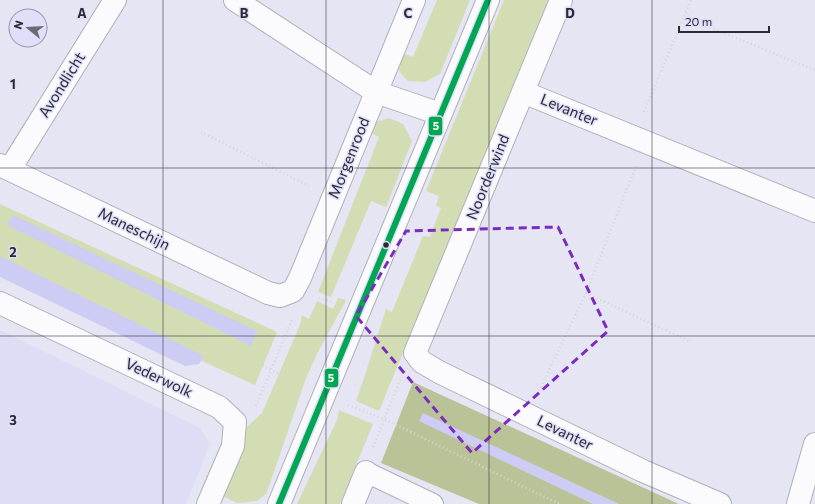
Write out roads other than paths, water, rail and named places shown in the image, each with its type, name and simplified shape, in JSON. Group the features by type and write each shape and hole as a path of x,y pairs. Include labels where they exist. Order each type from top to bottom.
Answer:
{"street":[{"name":"Avondlicht","path":"5,167 115,0"},
{"path":"235,0 376,92 440,114"},
{"name":"Morgenrood","path":"277,294 293,291 300,278 414,0"},
{"path":"279,504 488,0"},
{"name":"Noorderwind","path":"415,353 560,0"},
{"name":"Levanter","path":"523,92 815,211"},
{"name":"Maneschijn","path":"5,167 277,294"},
{"name":"Vederwolk","path":"0,302 219,407 235,422 233,446 208,504"},
{"name":"Levanter","path":"415,353 422,362 439,372 643,471 720,504"},
{"path":"798,504 815,444"},
{"path":"353,504 366,472 433,504"}]}
